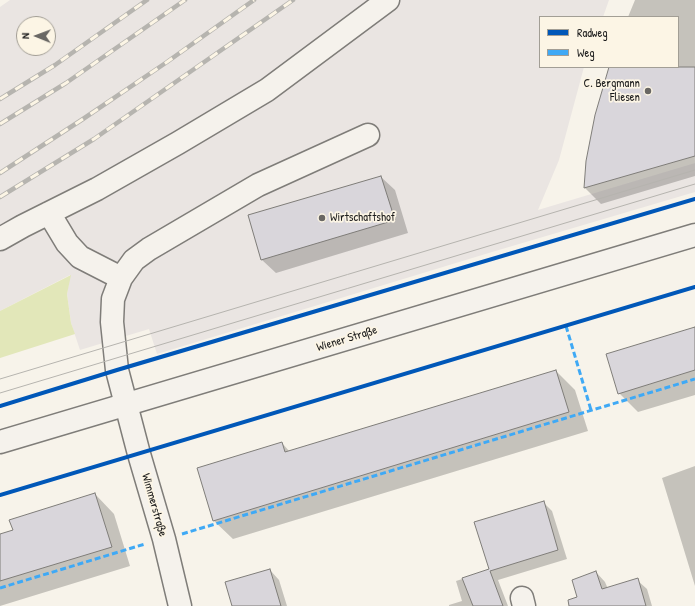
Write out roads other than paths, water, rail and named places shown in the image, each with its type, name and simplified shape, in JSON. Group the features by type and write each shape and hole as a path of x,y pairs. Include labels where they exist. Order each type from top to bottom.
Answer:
{"main road":[{"path":"0,240 23,226 97,189 267,90 388,0"},
{"name":"Wimmerstraße","path":"180,606 164,539 139,454 117,370 112,322 113,299 121,278 134,260 149,249 258,185 368,135"},
{"path":"49,213 68,243 80,257 121,278"},
{"name":"Wiener Straße","path":"0,442 695,235"}],"tram line":[{"path":"0,379 695,170"},
{"path":"0,393 695,184"}],"railway":[{"path":"0,99 55,65 147,0"},
{"path":"0,124 66,83 185,0"},
{"path":"0,173 167,62 254,0"},
{"path":"0,197 94,139 293,0"}],"place":[{"name":"C. Bergmann Fliesen","path":"648,91"},
{"name":"Wirtschaftshof","path":"322,218"}]}
